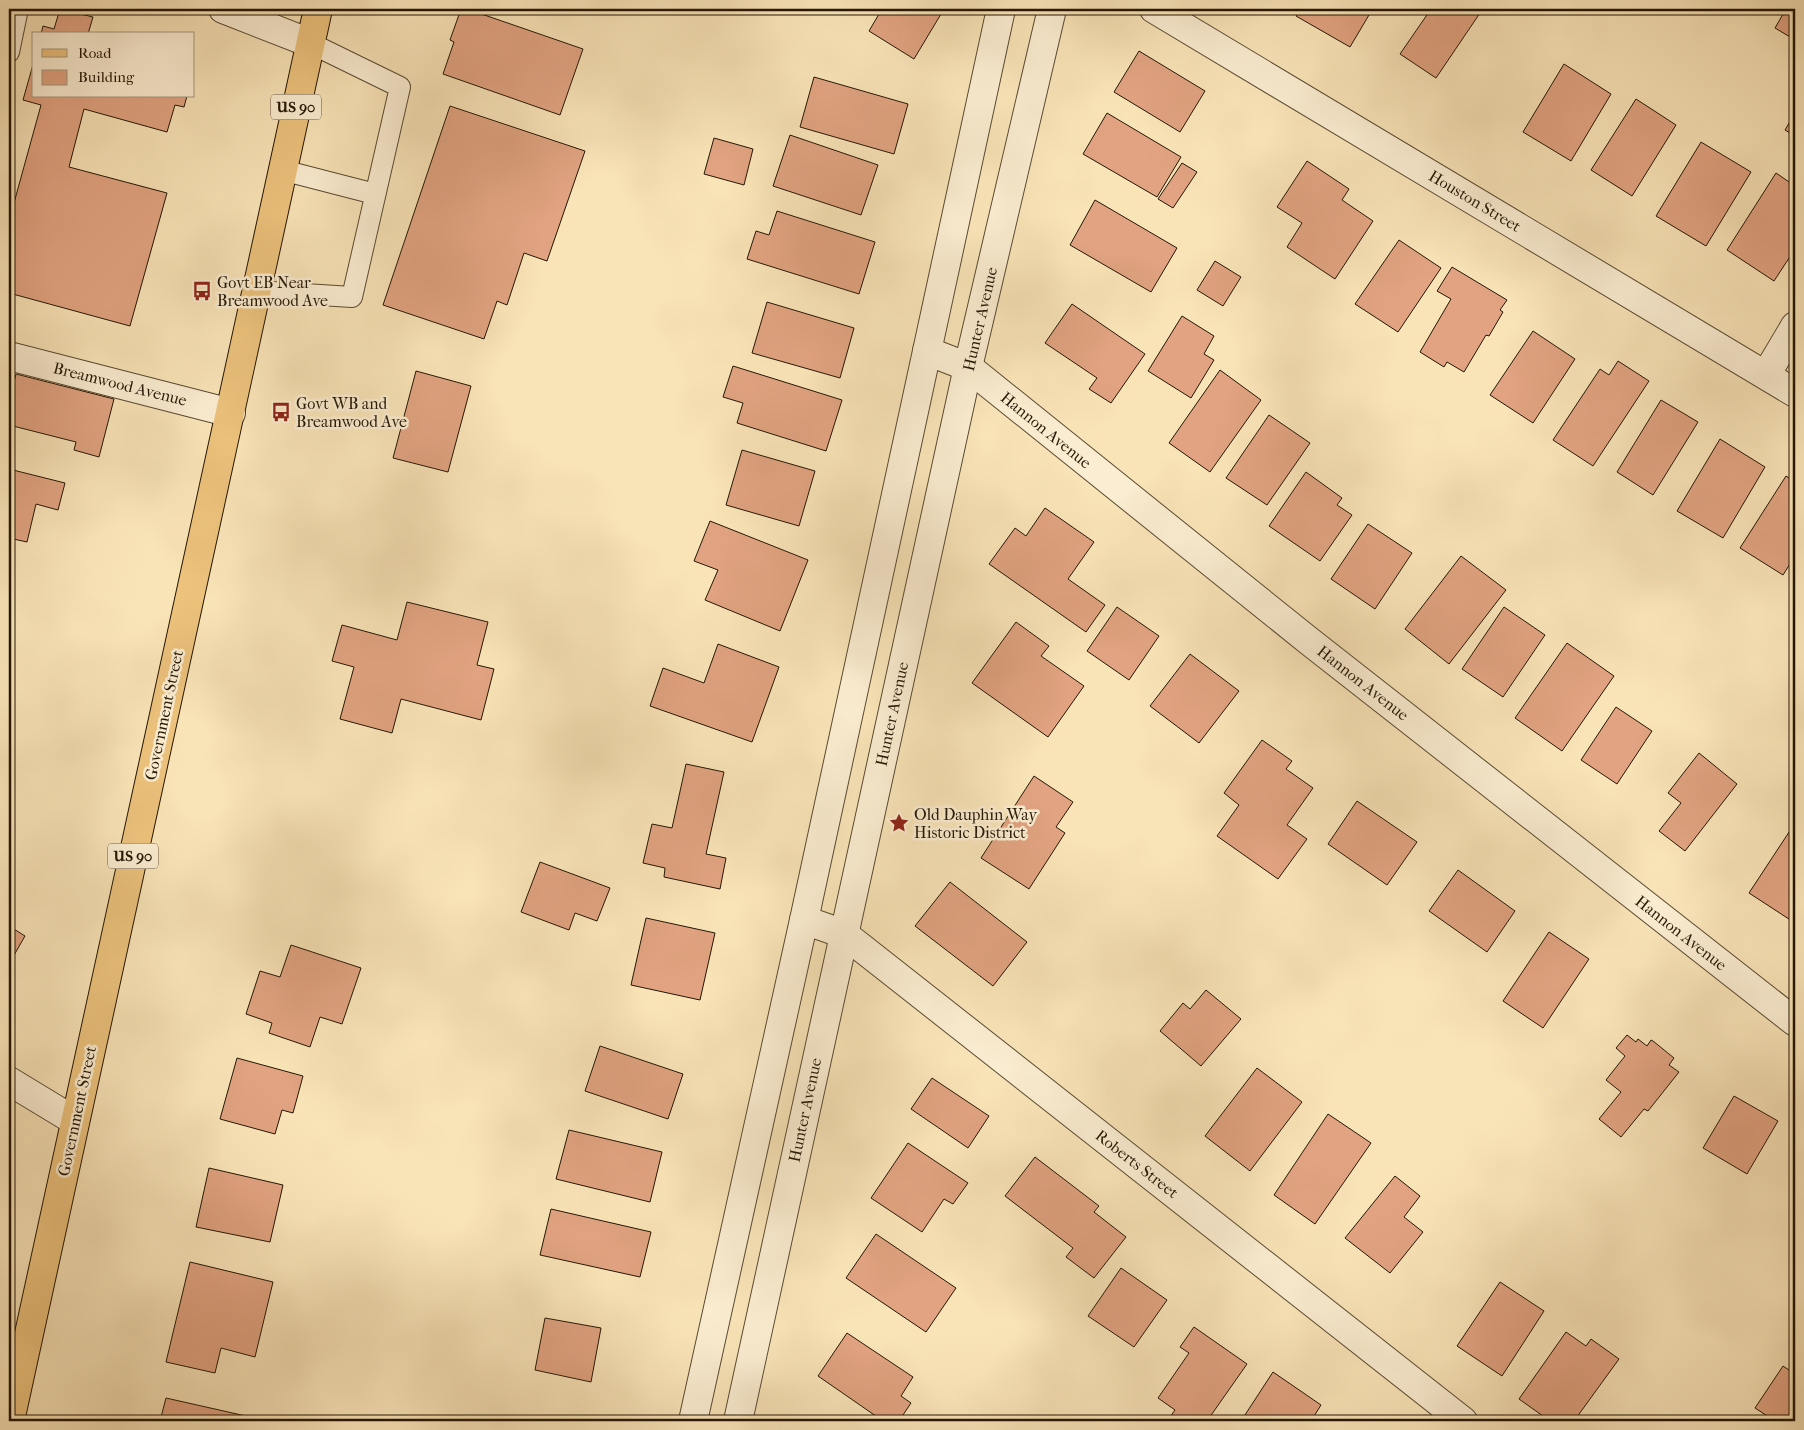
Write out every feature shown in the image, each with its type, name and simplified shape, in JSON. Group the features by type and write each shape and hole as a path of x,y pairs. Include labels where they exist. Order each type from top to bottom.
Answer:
{"main road":[{"name":"Government Street","path":"10,1421 318,9"}],"street":[{"path":"223,9 310,43"},
{"path":"693,1421 804,920 1001,9"},
{"name":"Hunter Avenue","path":"738,1421 968,367 1052,9"},
{"name":"Houston Street","path":"1154,9 1795,393"},
{"path":"1766,375 1795,326"},
{"name":"Hannon Avenue","path":"927,351 968,367 1302,635 1795,1022"},
{"name":"Breamwood Avenue","path":"9,356 231,413"},
{"name":"Roberts Street","path":"804,920 844,934 1463,1421"},
{"path":"9,1081 75,1121"}],"lane":[{"path":"9,52 18,9"},
{"path":"257,291 352,297 400,87 310,43"},
{"path":"282,170 376,194"}],"building":[{"path":"60,9 93,17 89,32 42,32 43,26 54,29"},
{"path":"461,9 467,9 583,49 560,115 443,74 454,42 450,40"},
{"path":"882,9 944,9 914,59 869,31"},
{"path":"1300,9 1360,9 1369,15 1350,47 1296,16"},
{"path":"1431,9 1473,9 1480,13 1436,78 1400,54"},
{"path":"1786,9 1795,9 1795,40 1775,28"},
{"path":"1139,51 1205,91 1180,132 1114,92"},
{"path":"1564,64 1611,94 1571,161 1523,132"},
{"path":"32,68 32,98 186,98 184,107 175,105 167,132 84,109 69,167 167,193 130,326 9,293 9,221 41,105 23,100"},
{"path":"814,77 908,104 894,154 800,127"},
{"path":"1636,99 1676,125 1632,196 1591,170"},
{"path":"450,106 585,151 547,261 524,253 507,305 497,301 484,339 383,305"},
{"path":"1107,113 1181,157 1157,197 1083,154"},
{"path":"1795,113 1795,136 1785,130"},
{"path":"790,135 878,165 861,215 773,186"},
{"path":"714,138 753,149 744,185 704,174"},
{"path":"1701,142 1751,172 1706,246 1656,216"},
{"path":"1307,161 1349,189 1342,200 1373,221 1335,279 1287,247 1302,223 1277,207"},
{"path":"1182,163 1197,172 1173,208 1158,199"},
{"path":"1776,173 1795,186 1795,249 1774,281 1727,250"},
{"path":"1095,200 1177,248 1151,292 1070,245"},
{"path":"777,211 875,242 859,294 747,259 756,231 769,235"},
{"path":"1399,240 1441,268 1398,332 1355,304"},
{"path":"1215,261 1241,277 1223,306 1197,290"},
{"path":"1452,267 1507,300 1500,310 1503,312 1489,336 1486,335 1464,372 1447,362 1444,367 1420,352 1451,299 1437,291"},
{"path":"767,302 854,328 840,378 752,353"},
{"path":"1072,304 1145,354 1111,403 1089,389 1097,378 1045,343"},
{"path":"1182,316 1214,336 1204,354 1214,360 1191,398 1148,371"},
{"path":"1533,331 1575,359 1533,423 1490,395"},
{"path":"1618,361 1649,381 1593,466 1553,440 1600,369 1609,375"},
{"path":"733,366 842,400 826,451 737,423 743,403 723,397"},
{"path":"1220,370 1261,400 1210,472 1169,443"},
{"path":"416,371 471,386 448,472 393,458"},
{"path":"16,374 114,399 99,457 74,450 76,442 9,425 9,402"},
{"path":"1661,400 1698,422 1653,495 1617,472"},
{"path":"1269,415 1310,443 1267,505 1226,478"},
{"path":"1720,439 1765,467 1723,538 1677,511"},
{"path":"742,450 815,471 799,526 726,505"},
{"path":"9,469 65,483 58,510 36,504 27,542 9,538"},
{"path":"1306,472 1342,498 1337,505 1352,515 1320,561 1269,526"},
{"path":"1786,476 1795,482 1795,556 1783,575 1740,548"},
{"path":"1045,508 1094,542 1068,579 1105,605 1086,632 989,564 1015,528 1026,536"},
{"path":"710,521 808,560 780,631 705,600 718,570 694,561"},
{"path":"1368,524 1412,553 1375,609 1331,579"},
{"path":"1461,556 1506,590 1449,664 1405,629"},
{"path":"407,602 488,622 477,665 494,669 481,720 401,699 392,733 340,719 354,667 332,661 342,625 397,640"},
{"path":"1117,607 1159,636 1129,680 1087,651"},
{"path":"1504,607 1545,635 1503,697 1462,669"},
{"path":"1016,622 1049,646 1041,656 1084,686 1048,737 972,683"},
{"path":"1567,643 1614,676 1562,751 1515,718"},
{"path":"718,644 779,667 752,742 650,706 663,668 704,683"},
{"path":"1190,654 1239,691 1199,743 1150,706"},
{"path":"1616,707 1652,731 1617,784 1581,760"},
{"path":"1262,740 1292,761 1286,769 1313,788 1287,825 1307,839 1278,879 1217,836 1239,805 1224,793"},
{"path":"1699,753 1737,784 1685,851 1659,831 1681,803 1668,793"},
{"path":"686,764 724,772 706,854 726,858 720,889 664,877 665,868 643,863 652,824 672,828"},
{"path":"1034,776 1073,802 1056,827 1065,833 1029,889 981,858"},
{"path":"1357,801 1417,842 1387,885 1328,844"},
{"path":"1795,823 1795,923 1749,893"},
{"path":"540,862 610,888 597,921 575,913 569,930 521,912"},
{"path":"1458,870 1515,911 1487,952 1429,911"},
{"path":"950,882 1027,942 993,986 915,926"},
{"path":"646,918 715,933 700,1000 631,985"},
{"path":"9,926 25,936 9,964"},
{"path":"1549,932 1589,959 1543,1028 1503,1001"},
{"path":"291,945 361,968 342,1024 320,1017 310,1047 269,1033 272,1023 246,1014 260,971 280,977"},
{"path":"1206,990 1241,1019 1201,1066 1160,1031 1183,1003 1190,1009"},
{"path":"1627,1035 1636,1042 1638,1039 1647,1046 1651,1040 1653,1041 1674,1058 1669,1065 1679,1072 1648,1111 1644,1109 1621,1137 1599,1119 1621,1092 1606,1080 1625,1056 1616,1048"},
{"path":"600,1046 683,1074 668,1119 585,1091"},
{"path":"237,1058 303,1076 293,1113 282,1110 275,1134 220,1119"},
{"path":"1257,1068 1302,1102 1250,1171 1205,1136"},
{"path":"932,1078 989,1116 968,1148 911,1109"},
{"path":"1734,1096 1778,1121 1747,1174 1703,1148"},
{"path":"1328,1114 1371,1143 1315,1224 1274,1195"},
{"path":"569,1130 662,1152 650,1202 556,1179"},
{"path":"908,1143 968,1183 953,1204 944,1199 922,1232 871,1198"},
{"path":"1035,1157 1099,1206 1094,1212 1126,1237 1094,1278 1066,1257 1073,1248 1005,1196"},
{"path":"209,1168 283,1185 270,1242 196,1227"},
{"path":"1395,1176 1420,1196 1404,1217 1423,1232 1390,1273 1345,1238"},
{"path":"551,1209 651,1232 640,1277 540,1255"},
{"path":"876,1234 956,1288 926,1332 846,1278"},
{"path":"190,1262 273,1282 255,1357 221,1348 215,1373 166,1362"},
{"path":"1121,1268 1167,1300 1134,1347 1088,1316"},
{"path":"1500,1282 1544,1311 1502,1376 1457,1346"},
{"path":"545,1318 601,1328 591,1382 535,1370"},
{"path":"1194,1327 1247,1364 1207,1421 1167,1421 1175,1410 1158,1398 1189,1353 1180,1347"},
{"path":"1566,1332 1586,1346 1591,1339 1619,1359 1574,1421 1550,1421 1519,1399"},
{"path":"847,1333 913,1377 901,1396 911,1403 899,1421 883,1421 818,1376"},
{"path":"1783,1366 1795,1374 1795,1421 1775,1421 1755,1408"},
{"path":"1273,1372 1321,1405 1311,1421 1241,1421"},
{"path":"166,1398 268,1421 160,1421"}],"place":[{"name":"Govt EB Near Breamwood Ave","path":"202,291"},
{"name":"Govt WB and Breamwood Ave","path":"281,412"},
{"name":"Old Dauphin Way Historic District","path":"899,823"}]}
